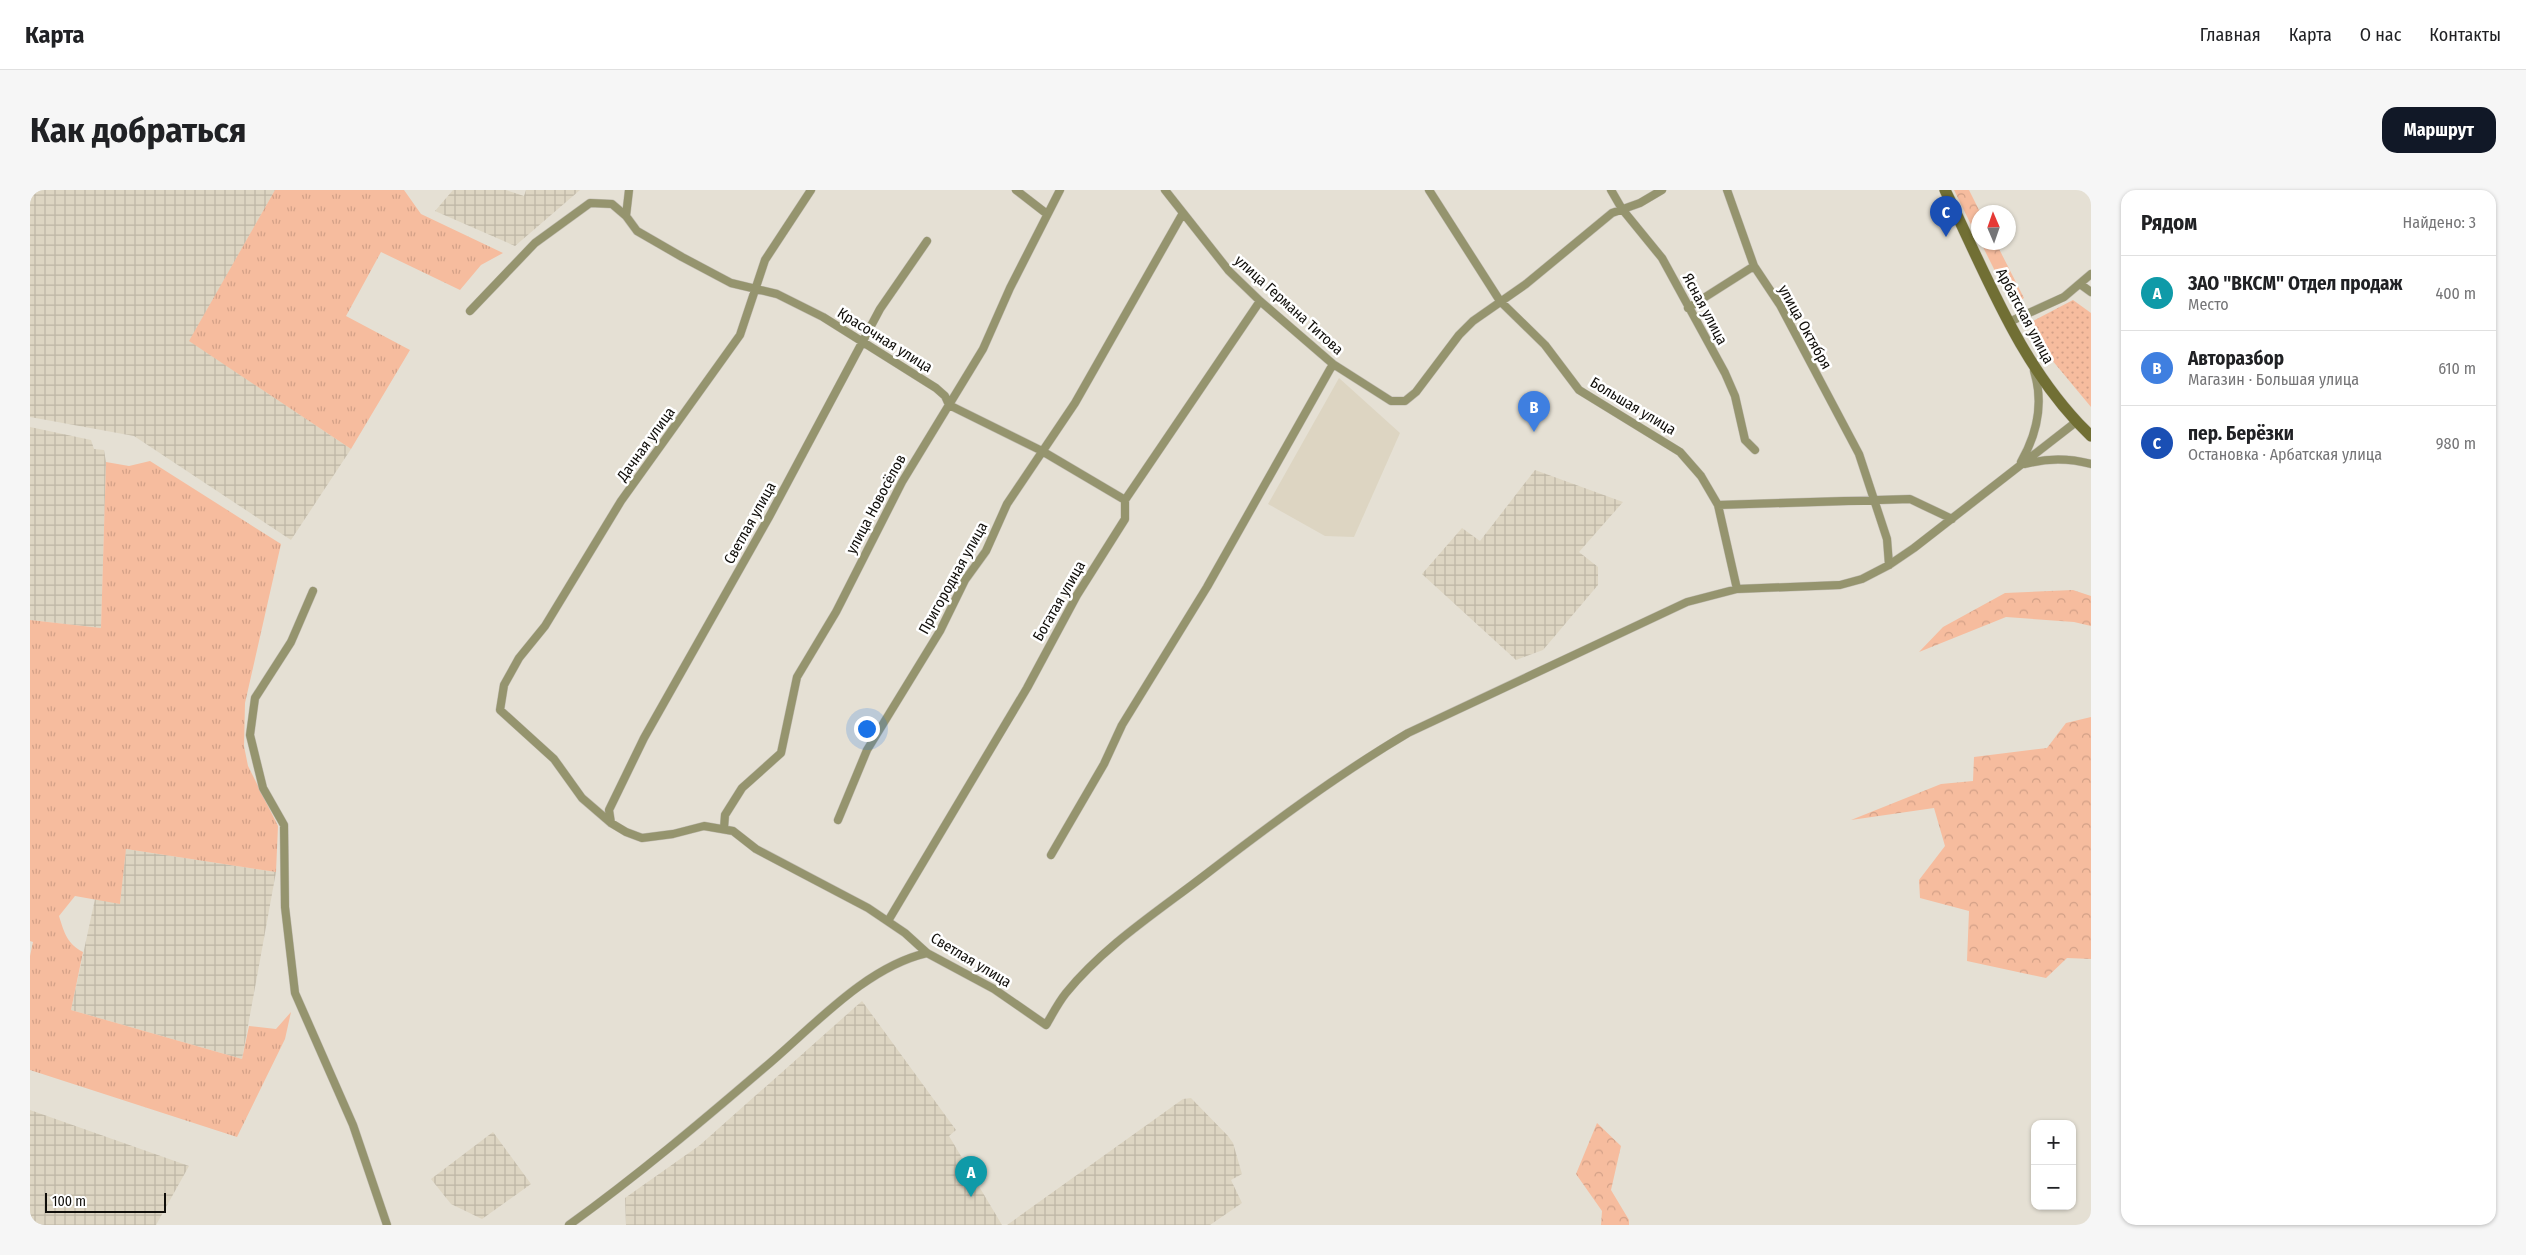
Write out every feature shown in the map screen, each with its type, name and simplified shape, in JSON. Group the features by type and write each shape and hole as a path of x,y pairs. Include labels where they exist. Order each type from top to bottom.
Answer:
{"main road":[{"name":"Арбатская улица","path":"1946,190 2009,322 2030,360 2050,393 2091,436"}],"street":[{"path":"626,216 629,190"},
{"name":"Дачная улица","path":"500,710 504,685 519,658 545,626 621,501 740,335 754,288 765,260 811,190"},
{"path":"1016,190 1047,214"},
{"name":"улица Новосёлов","path":"724,828 725,815 742,788 781,753 797,677 836,612 902,482 983,349 1060,190"},
{"name":"Большая улица","path":"1429,190 1500,301 1545,345 1579,390 1680,452 1701,476 1718,504 1737,589"},
{"name":"Ясная улица","path":"1610,190 1622,209 1662,258 1725,373 1735,396 1745,440 1755,450"},
{"path":"1500,301 1526,284 1612,213 1640,203 1662,190"},
{"name":"улица Октября","path":"1726,190 1754,266 1780,305 1868,473 1887,539 1889,565"},
{"name":"улица Германа Титова","path":"1168,191 1229,271 1260,301 1333,364 1391,401 1405,401 1416,392 1459,335 1473,321 1500,301"},
{"name":"Красочная улица","path":"470,310 534,243 590,203 612,204 626,216 637,231 682,257 731,283 777,294 823,317 936,388 945,396 949,405 1042,451 1125,500"},
{"name":"Пригородная улица","path":"838,820 867,750 940,631 965,580 986,551 1007,504 1075,403 1183,213"},
{"name":"Светлая улица","path":"611,823 609,810 644,738 770,517 880,309 927,240"},
{"path":"1688,308 1754,266"},
{"path":"2009,322 2046,307 2064,297 2091,274"},
{"path":"2080,284 2091,292"},
{"name":"Богатая улица","path":"888,921 1027,688 1077,595 1125,518 1125,500 1260,301"},
{"path":"2018,466 2035,431 2039,407 2037,381 2030,360"},
{"path":"1051,855 1104,764 1122,725 1207,587 1333,364"},
{"path":"1737,589 1840,585 1862,579 1889,565 1952,519 2076,422"},
{"path":"2018,466 2054,459 2091,464"},
{"path":"1718,504 1910,499 1952,519"},
{"name":"Светлая улица","path":"500,710 554,759 582,798 611,823 642,838 673,834 704,826 733,831 756,849 888,921 905,933 927,953 994,989 1046,1025 1066,994 1092,964 1120,940 1259,833 1376,752 1451,711 1687,602 1737,589"},
{"path":"313,591 291,642 255,698 250,735 263,788 284,825 285,907 295,993 353,1125 387,1225"},
{"path":"569,1225 652,1163 848,996 893,965 927,953"}],"shaded area":[{"path":"32,190 275,190 190,341 351,449 291,540 134,436 30,417 30,193"},
{"path":"453,190 506,190 524,196 526,190 580,190 515,246 435,211"},
{"path":"1339,378 1400,433 1354,537 1325,536 1268,504"},
{"path":"30,427 91,440 94,449 104,450 106,462 101,628 30,620"},
{"path":"1535,470 1623,502 1579,552 1598,567 1598,585 1543,650 1516,660 1422,574 1462,528 1480,541"},
{"path":"126,849 276,872 242,1059 71,1010 95,899 120,903"},
{"path":"862,1001 956,1130 949,1136 1002,1225 626,1225 625,1198 700,1145"},
{"path":"1191,1098 1233,1143 1242,1174 1231,1180 1242,1203 1210,1225 1007,1225 1183,1099"},
{"path":"30,1110 189,1166 156,1225 30,1225"},
{"path":"493,1132 531,1184 482,1219 451,1204 431,1179"}],"green space":[{"path":"275,190 404,190 421,214 503,253 481,265 460,290 381,252 346,316 410,350 351,449 189,341"},
{"path":"1954,190 1969,190 1976,205 1971,205 1971,225"},
{"path":"1984,250 2000,250 2024,298 2012,305"},
{"path":"2073,300 2091,313 2091,407 2032,336 2033,321"},
{"path":"150,461 281,544 245,703 244,746 248,766 278,826 276,872 126,849 120,904 75,896 59,916 70,941 83,952 71,1010 242,1059 249,1026 276,1029 291,1012 285,1039 237,1137 30,1070 30,956 33,942 30,941 30,620 101,628 106,462 129,466"},
{"path":"2073,590 2091,596 2091,626 2074,622 2006,617 1919,652 1943,627 2005,593"},
{"path":"2091,717 2091,959 2067,958 2046,978 1967,961 1969,911 1920,898 1919,880 1945,846 1934,808 1851,820 1941,784 1973,781 1974,757 2047,748 2066,723"},
{"path":"1597,1123 1621,1146 1611,1190 1629,1220 1629,1225 1601,1225 1602,1211 1576,1174"}],"place":[{"name":"пер. Берёзки","path":"1946,237"},
{"name":"Авторазбор","path":"1534,432"},
{"name":"ЗАО \"ВКСМ\" Отдел продаж","path":"971,1197"}]}
